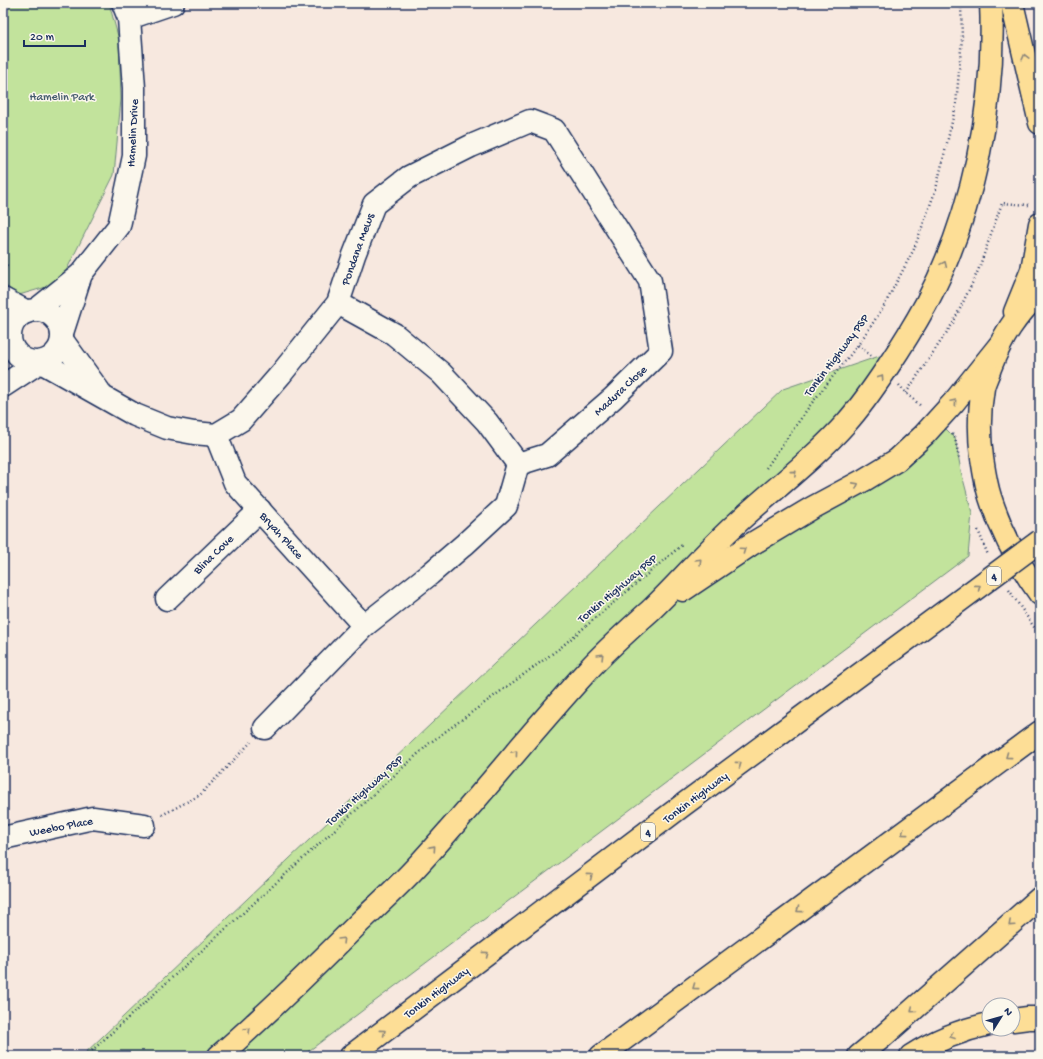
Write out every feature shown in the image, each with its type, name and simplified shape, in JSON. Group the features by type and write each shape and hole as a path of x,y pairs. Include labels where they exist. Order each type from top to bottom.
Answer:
{"main road":[{"path":"219,1056 331,951 416,867 589,669 623,634 652,609 735,525 807,462 847,422 872,390 900,349 927,302 950,252 970,192 982,136 990,80 992,23 991,3"},
{"path":"1012,3 1040,123"},
{"path":"1036,215 1032,270 1020,303 1001,342 983,387 980,444 989,496 1001,528 1040,594"},
{"path":"652,609 702,578 750,545 896,460 924,435 954,402 1001,342 1026,307 1040,293"},
{"name":"Tonkin Highway","path":"352,1056 683,805 1040,541"},
{"path":"601,1056 1040,733"},
{"path":"859,1056 1040,898"},
{"path":"1021,1019 1040,1018"},
{"path":"911,1056 944,1038 981,1026"}],"street":[{"path":"126,10 173,3"},
{"name":"Hamelin Drive","path":"32,311 81,274 119,226 134,156 134,88 126,10"},
{"name":"Pondana Mews","path":"216,434 241,420 281,374 338,303 354,255 374,204 409,177 471,146 530,121 554,130 650,281"},
{"name":"Hamelin Drive","path":"62,336 81,274"},
{"name":"Madura Close","path":"518,464 547,455 613,398 661,351 650,281"},
{"path":"3,299 32,311 43,311 50,314 60,326 62,336 60,348 55,354 3,386"},
{"path":"265,728 364,626 466,544 506,506 518,464 487,422 441,373 394,334 338,303"},
{"path":"32,311 16,320 7,338 20,357 28,362 40,363 135,415 167,428 194,433 216,434"},
{"path":"62,336 104,397"},
{"name":"Bryah Place","path":"216,434 235,483 364,626"},
{"name":"Blina Cove","path":"167,599 260,510"},
{"name":"Weebo Place","path":"3,838 93,818 144,825"}],"path":[{"name":"Tonkin Highway PSP","path":"763,472 811,404 858,345 882,308 914,250 936,189 956,105 962,38 962,3"},
{"path":"906,393 953,323 978,271 1002,203 1036,215"},
{"path":"3,264 8,266 3,270"},
{"path":"858,345 886,369 906,393 955,438 960,464"},
{"path":"976,525 990,558"},
{"name":"Tonkin Highway PSP","path":"86,1056 430,742 560,648 688,540"},
{"path":"1007,588 1040,636"},
{"path":"144,825 200,794 265,728"}],"green space":[{"name":"Hamelin Park","path":"3,3 109,3 119,40 121,99 114,175 60,283 19,295 3,284"},
{"path":"900,349 872,390 653,608 812,508 937,420 955,438 961,471 972,513 968,556 302,1056 82,1056 783,389"}]}
